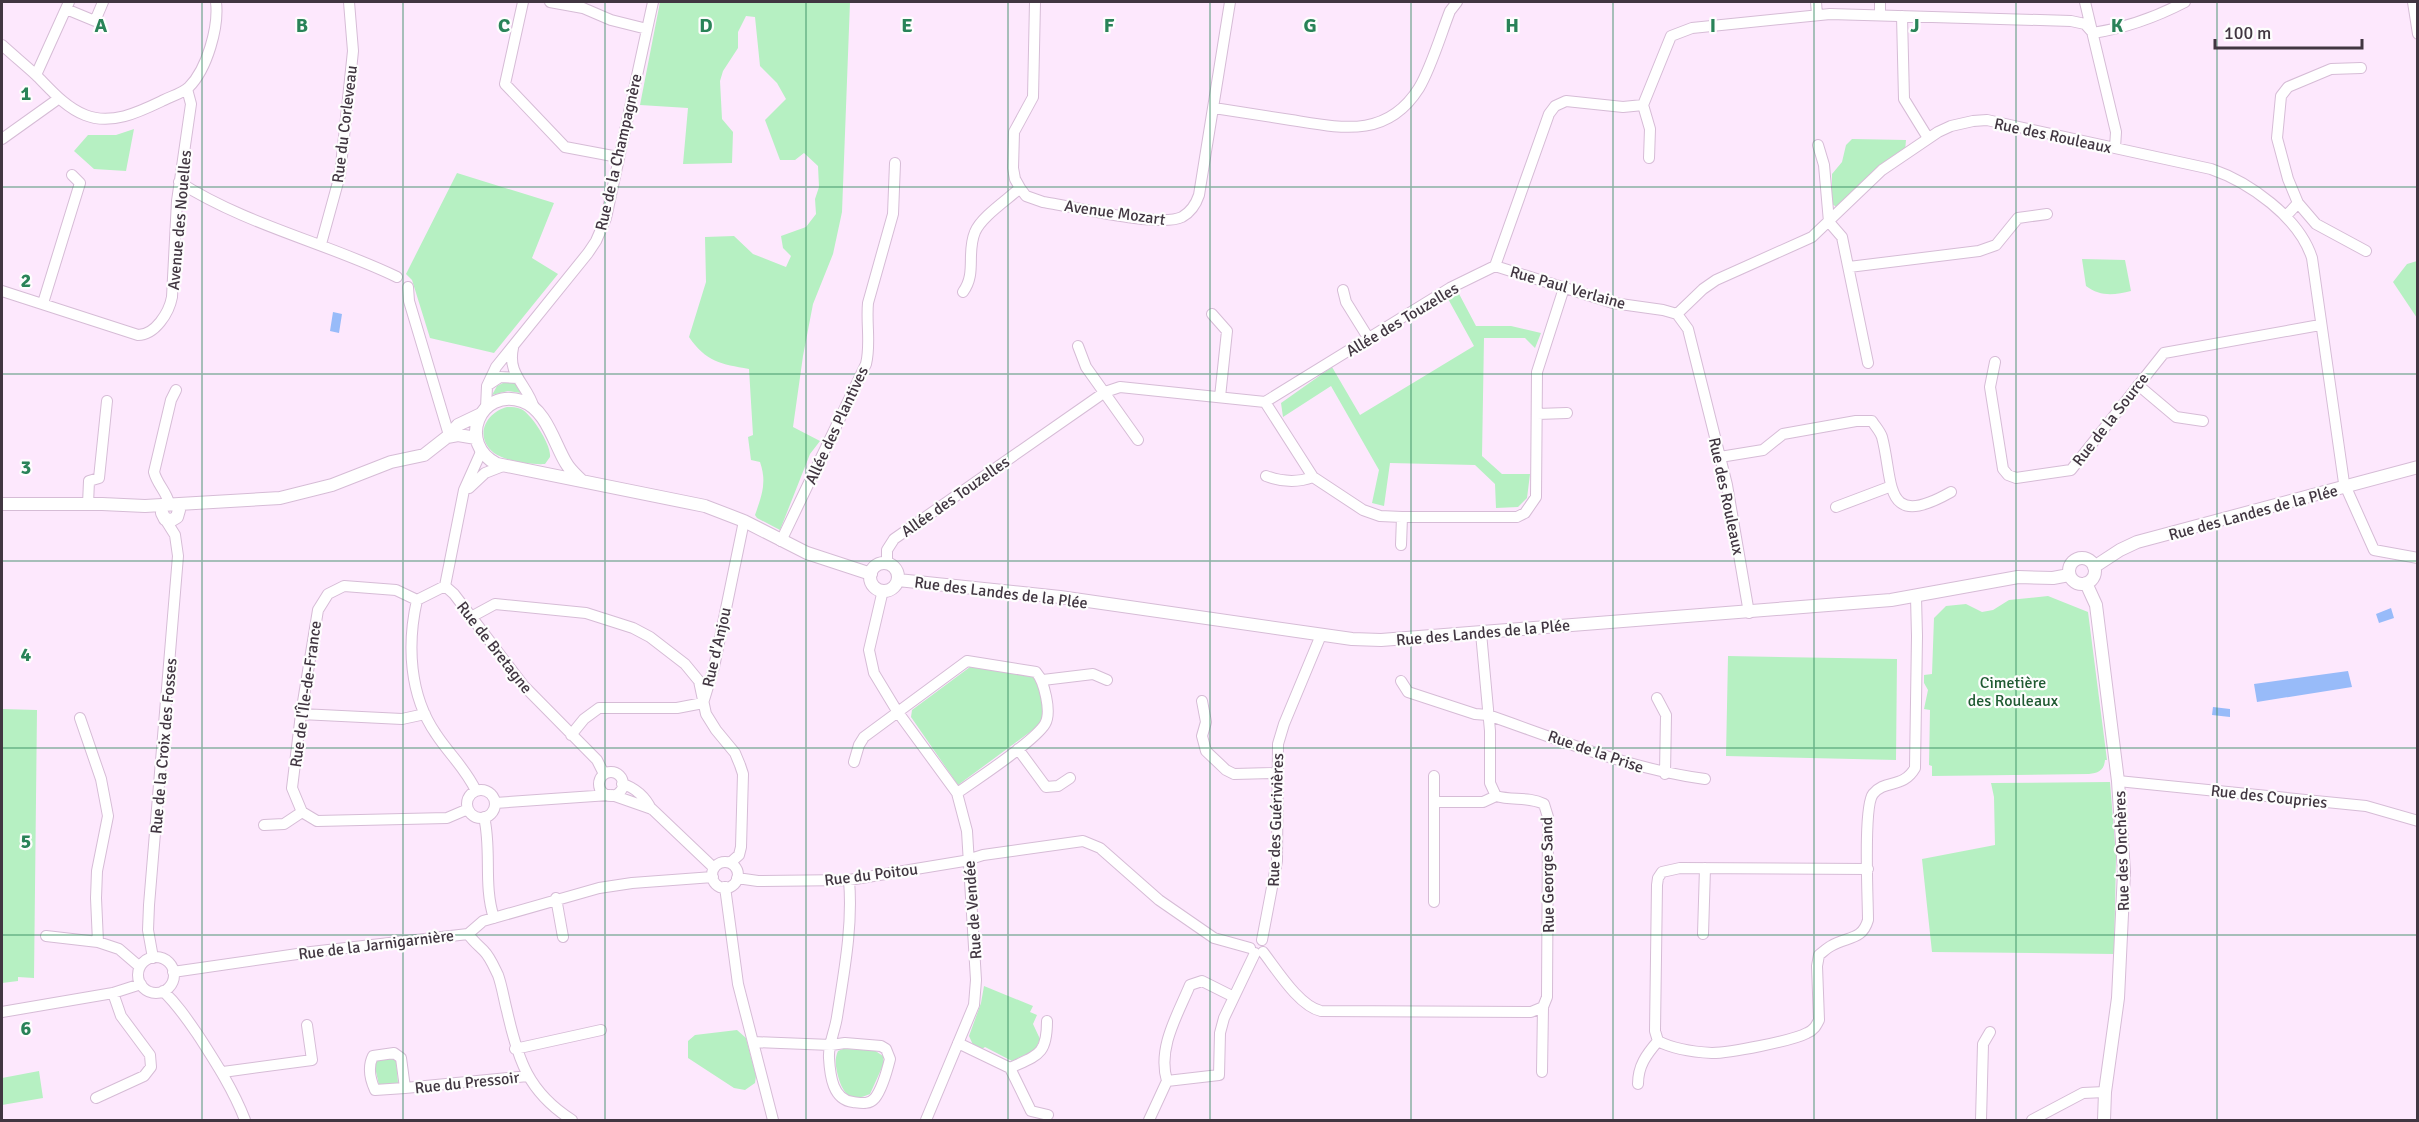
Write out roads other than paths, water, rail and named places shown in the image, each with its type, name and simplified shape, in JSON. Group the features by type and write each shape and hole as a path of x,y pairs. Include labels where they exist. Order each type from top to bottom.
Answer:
{"street":[{"path":"36,75 67,5 95,21 103,2"},
{"path":"2,45 36,75 58,99 86,115 104,119 135,112 187,89 206,60 216,19 216,2"},
{"name":"Rue du Corleveau","path":"321,244 340,175 353,51 349,2"},
{"path":"523,2 505,84 565,147 618,156"},
{"path":"550,2 583,8 611,20 647,29"},
{"name":"Rue de la Champagnère","path":"483,411 487,386 496,368 596,241 606,218 653,2"},
{"path":"963,292 970,282 972,248 976,230 1020,189 1013,168 1014,132 1033,98 1035,2"},
{"name":"Avenue Mozart","path":"1020,189 1026,196 1043,202 1155,220 1183,217 1192,209 1199,195 1230,2"},
{"path":"1214,108 1338,128 1359,128 1377,123 1394,115 1420,87 1450,11 1456,2"},
{"path":"1816,2 1817,15"},
{"path":"1880,2 1880,15"},
{"path":"2085,2 2116,132 2115,148"},
{"path":"2093,33 2124,28 2185,2"},
{"path":"2413,2 2418,34"},
{"path":"1649,158 1650,129 1643,105 1671,36 1692,27 1830,14 2071,21 2085,24 2093,33"},
{"path":"1902,16 1904,99 1928,138"},
{"path":"2361,68 2331,69 2288,87 2281,96 2277,138 2288,179 2298,203 2316,224 2366,251"},
{"name":"Avenue des Nouelles","path":"2,291 142,335 149,332 166,314 170,306 179,182 191,104 187,89"},
{"path":"2,139 58,99"},
{"path":"1495,266 1549,114 1555,105 1566,101 1623,107 1643,105"},
{"name":"Rue des Rouleaux","path":"1749,613 1720,457 1688,329 1677,314 1716,280 1812,237 1882,170 1928,138 1950,126 1973,121 1987,120 2211,169 2230,176 2286,216 2307,243 2312,258 2346,487 2374,550 2418,558"},
{"path":"1818,145 1824,165 1829,222 1842,237 1868,363"},
{"name":"Allée des Plantives","path":"781,541 866,364 869,350 866,317 868,303 893,214 895,164"},
{"path":"43,303 80,183 72,175"},
{"path":"179,182 214,201 397,277"},
{"path":"2286,216 2298,203"},
{"path":"1849,267 1979,251 1996,245 2018,218 2047,213"},
{"name":"Rue Paul Verlaine","path":"1495,266 1613,303 1677,314"},
{"name":"Allée des Touzelles","path":"887,563 887,550 894,539 1105,392 1120,387 1265,402 1450,288 1495,266"},
{"path":"408,287 448,436"},
{"path":"1265,402 1313,477 1363,510 1380,516 1402,518 1517,517 1525,513 1536,497 1537,372 1564,288"},
{"path":"1343,290 1346,302 1369,339"},
{"path":"1212,314 1227,331 1220,397"},
{"name":"Rue de la Source","path":"1995,362 1990,387 2003,469 2008,475 2016,478 2071,470 2164,353 2320,324"},
{"path":"1078,346 1086,367 1138,440"},
{"path":"514,348 512,365 518,378 531,396 534,408 570,469 581,480"},
{"path":"487,386 501,377 518,378"},
{"path":"2138,385 2176,417 2202,421"},
{"name":"Rue de la Croix des Fosses","path":"153,958 148,930 149,905 178,555 165,491 156,480 154,472 171,400 176,390"},
{"path":"2,504 146,506 170,510 199,504 280,498 308,492 391,462 429,453 458,425 500,400 513,399 525,402 534,408"},
{"path":"88,504 89,481 99,478 107,401"},
{"path":"483,411 477,422 476,438 481,452 490,461 503,466 705,506 744,521 781,541 832,563 871,574"},
{"path":"1537,414 1567,413"},
{"path":"1720,457 1763,450 1783,434 1856,421 1872,421 1882,435 1889,487 1898,501 1910,506 1931,503 1951,492"},
{"path":"448,436 476,438"},
{"path":"548,474 556,468 559,450"},
{"name":"Rue de Bretagne","path":"481,452 467,482 445,586 454,594 523,685 597,760 602,778"},
{"name":"Rue de Bretagne","path":"463,498 477,479 503,466"},
{"name":"Rue des Landes de la Plée","path":"2094,567 2137,542 2418,467"},
{"path":"1266,476 1278,481 1302,481 1313,477"},
{"path":"1836,507 1889,487"},
{"path":"1401,545 1402,518"},
{"name":"Rue d'Anjou","path":"571,735 584,719 599,708 677,708 703,703 714,667 744,521"},
{"path":"2080,558 2089,560 2094,567 2094,577 2086,583 2078,584 2069,574 2070,566 2080,558"},
{"path":"887,563 895,567 898,580 894,587 883,590 872,583 871,574 878,564 887,563"},
{"name":"Rue des Landes de la Plée","path":"898,580 1060,597 1321,635 1381,640 1749,613 1916,597 2018,577 2053,578 2069,574"},
{"name":"Rue des Onchères","path":"2086,583 2096,605 2118,781 2124,853 2123,911 2115,1027 2105,1092 2104,1120"},
{"name":"Rue de l'Île-de-France","path":"302,812 292,788 318,610 328,594 344,586 359,585 396,590 417,600"},
{"path":"445,586 417,600 412,622 412,664 425,714 434,731 469,775 476,791"},
{"name":"Rue de Vendée","path":"883,590 869,650 874,673 897,711 957,793 966,831 969,860 976,980 974,1005 926,1120"},
{"path":"1868,869 1705,868 1662,872 1658,878 1655,1031 1658,1041 1667,1046 1714,1053 1787,1040 1808,1033 1816,1027 1819,1020 1817,966 1819,955 1832,945 1856,937 1865,931 1868,920 1870,797 1878,789 1905,781 1915,768 1916,597"},
{"path":"471,616 495,604 586,613 617,622 650,637 685,664 699,681 703,703 712,725 735,753 743,774 741,847 739,855 730,863"},
{"path":"1480,633 1488,715 1490,783 1496,796"},
{"name":"Rue des Guérivières","path":"1256,951 1252,941 1262,940 1277,861 1278,744 1321,635"},
{"path":"854,762 864,736 967,661 1036,672 1043,680 1047,721 1042,729 957,793"},
{"path":"1043,680 1093,674 1107,680"},
{"name":"Rue de la Prise","path":"1401,681 1408,692 1475,714 1488,715 1626,764 1665,774 1705,779"},
{"path":"1657,698 1666,715 1665,774"},
{"path":"1202,701 1206,722 1202,736 1206,751 1226,770 1234,774 1276,773"},
{"path":"301,714 402,719 425,714"},
{"path":"80,718 101,779 108,816 97,871 98,942"},
{"path":"1018,749 1046,787 1058,786 1070,778"},
{"path":"495,802 610,795 618,793 622,784 620,777 615,773 602,778 585,795"},
{"path":"1434,776 1434,902"},
{"path":"602,778 603,792 652,810"},
{"name":"Rue des Coupries","path":"2118,781 2366,806 2418,821"},
{"path":"468,934 483,921 556,898 632,883 714,872 720,863 730,863 736,868 737,878 732,885 725,887 717,884 714,872 652,810 647,801 627,785 622,784"},
{"path":"468,809 470,796 476,791 488,792 495,802"},
{"name":"Rue George Sand","path":"1434,802 1483,802 1496,796 1507,799 1532,798 1544,804 1548,817 1547,997 1543,1007 1542,1072"},
{"path":"468,809 477,817 484,817 491,813 495,802"},
{"path":"264,825 284,824 302,812 316,821 447,818 468,809"},
{"path":"484,817 487,831 488,894 494,918"},
{"path":"969,860 983,855 1083,841 1100,848 1160,900 1214,938 1256,951 1302,1000 1311,1008 1321,1011 1531,1012 1543,1007"},
{"name":"Rue du Poitou","path":"737,878 758,881 849,880 969,860"},
{"path":"1703,934 1705,868"},
{"path":"753,1042 831,1045 865,1044 886,1049 890,1059 876,1097 870,1102 847,1101 840,1098 836,1091 829,1061 831,1045 835,1028 849,932 849,880"},
{"path":"725,887 734,962 773,1120"},
{"path":"556,898 563,938"},
{"name":"Rue de la Jarnigarnière","path":"173,972 311,952 468,934 491,960 499,977 515,1049 528,1076 558,1112 572,1120"},
{"path":"46,936 98,942 119,949 140,967"},
{"path":"1167,1081 1219,1075 1220,1033 1224,1018 1256,951"},
{"path":"163,991 171,983 173,972 164,959 153,958 140,967 138,977 141,984 148,991 163,991 174,1001 223,1072 245,1120"},
{"path":"1149,1120 1167,1081 1164,1073 1165,1044 1190,985 1202,981 1234,997"},
{"path":"2,1012 112,993 141,984"},
{"path":"96,1098 144,1076 151,1067 150,1055 121,1016 112,993"},
{"path":"1010,1068 1038,1055 1047,1038 1047,1021"},
{"path":"223,1072 312,1060 307,1025"},
{"path":"515,1049 601,1030"},
{"path":"1981,1120 1983,1044 1990,1032"},
{"path":"1638,1084 1638,1071 1658,1041"},
{"path":"958,1044 1010,1068 1032,1111 1048,1115"},
{"name":"Rue du Pressoir","path":"405,1088 528,1076"},
{"path":"2032,1120 2083,1093 2105,1092"}],"water":[{"path":"333,312 342,314 339,333 330,331"},
{"path":"2391,608 2394,618 2379,623 2376,614"},
{"path":"2348,671 2352,687 2257,702 2254,684"},
{"path":"2213,707 2230,709 2230,717 2212,715"}],"park label":[{"name":"Cimetière des Rouleaux","path":"2013,691"}]}
